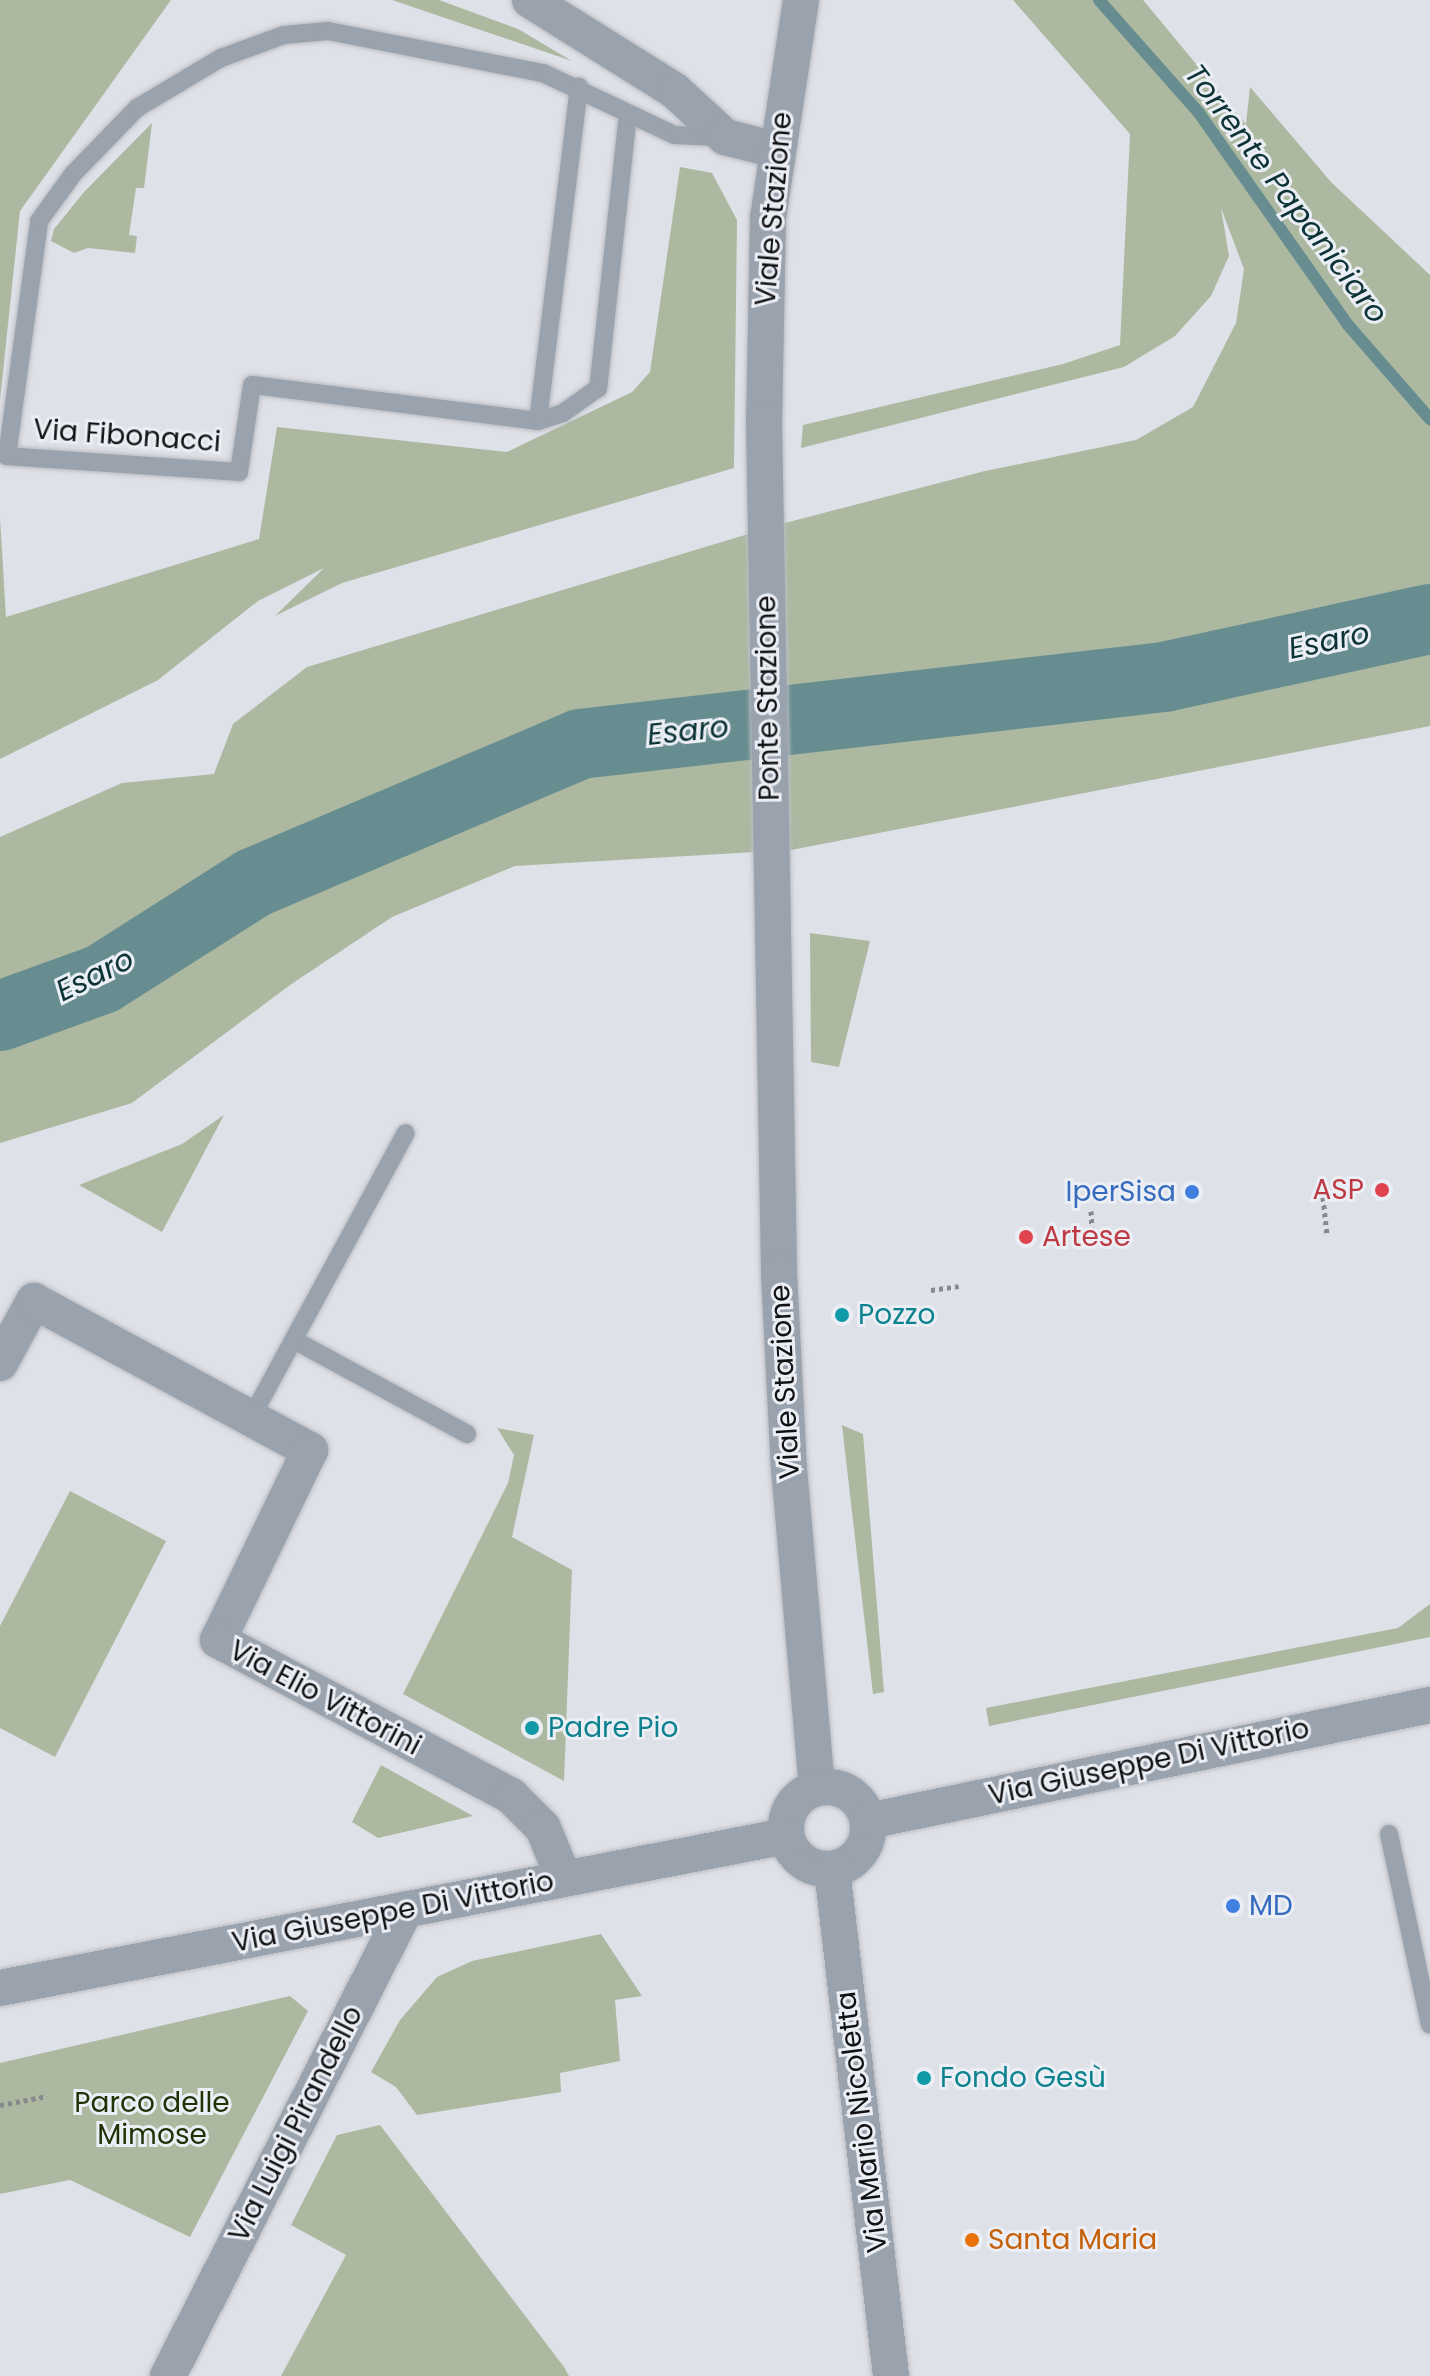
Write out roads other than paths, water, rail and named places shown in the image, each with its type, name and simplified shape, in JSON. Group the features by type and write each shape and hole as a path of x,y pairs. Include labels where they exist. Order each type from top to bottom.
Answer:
{"street":[{"path":"530,0 675,91 725,137 776,150"},
{"name":"Viale Stazione","path":"764,420 768,218 801,0"},
{"name":"Ponte Stazione","path":"764,420 772,975"},
{"name":"Viale Stazione","path":"772,975 785,1402 817,1788"},
{"name":"Via Elio Vittorini","path":"0,1363 34,1301 310,1450 218,1640 511,1796 543,1828 564,1879"},
{"name":"Via Giuseppe Di Vittorio","path":"868,1821 1430,1705"},
{"path":"817,1788 843,1790 855,1798 868,1821 864,1847 845,1865 832,1869 808,1865 786,1836 796,1801 817,1788"},
{"name":"Via Giuseppe Di Vittorio","path":"0,1988 786,1836"},
{"name":"Via Mario Nicoletta","path":"832,1869 891,2376"},
{"name":"Via Luigi Pirandello","path":"168,2376 405,1910"},
{"name":"Via Luigi Pirandello","path":"188,2338 190,2376"}],"lane":[{"name":"Via Fibonacci","path":"538,421 252,385 239,472 7,456 39,221 73,174 137,108 179,80 253,45 284,35 328,31 543,73 579,87 674,135 725,137"},
{"path":"579,87 538,421 563,413 598,388 628,114"},
{"path":"251,1418 406,1133"},
{"path":"294,1340 467,1434"},
{"path":"1389,1834 1429,2028"}],"waterway":[{"name":"Torrente Papaniciaro","path":"1099,0 1199,113 1348,325 1430,419"},
{"name":"Esaro","path":"0,1016 102,979 253,883 580,744 1164,677 1430,619"}],"place":[{"name":"ASP","path":"1382,1190"},
{"name":"IperSisa","path":"1192,1192"},
{"name":"Artese","path":"1026,1237"},
{"name":"Pozzo","path":"842,1315"},
{"name":"Padre Pio","path":"532,1728"},
{"name":"MD","path":"1233,1906"},
{"name":"Fondo Gesù","path":"924,2078"},
{"name":"Santa Maria","path":"972,2240"}],"park label":[{"name":"Parco delle Mimose","path":"152,2119"}]}
